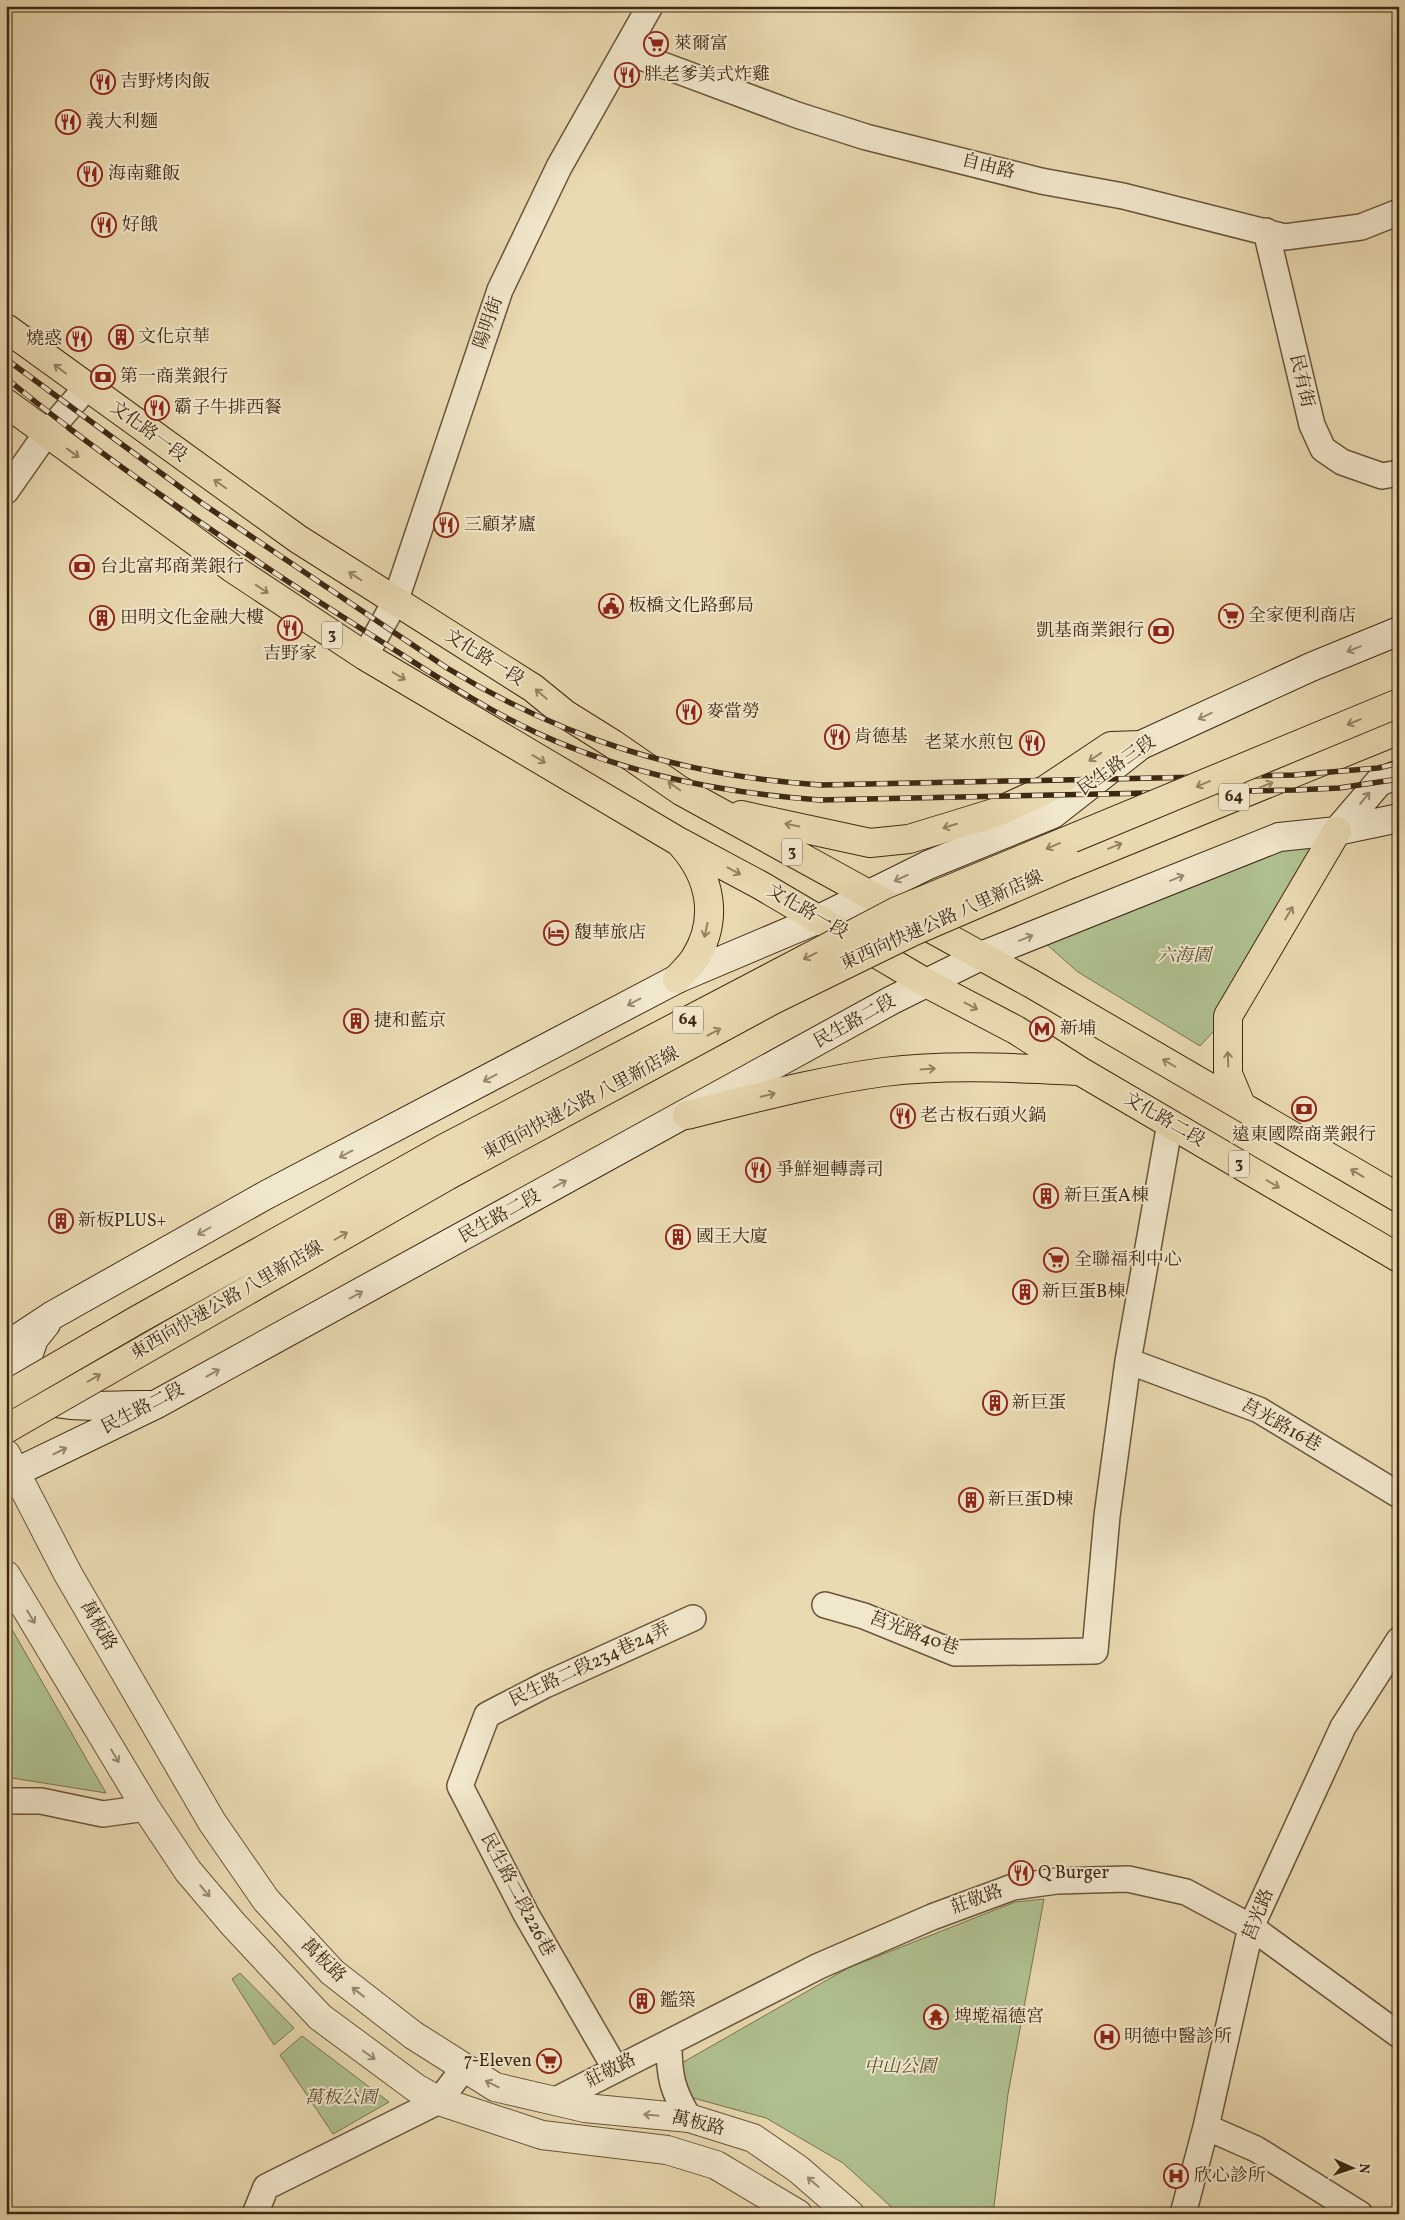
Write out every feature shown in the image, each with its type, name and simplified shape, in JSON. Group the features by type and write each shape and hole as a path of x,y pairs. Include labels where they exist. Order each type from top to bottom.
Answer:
{"main road":[{"name":"文化路一段","path":"6,328 86,388 298,539 533,688 565,714 682,791 981,956"},
{"name":"文化路一段","path":"6,403 232,568 365,656 676,840 819,919 928,984"},
{"name":"民生路三段","path":"866,894 928,865 1053,814 1141,746 1311,667 1399,631"},
{"name":"東西向快速公路 八里新店線","path":"6,1396 137,1320 442,1150 897,911 1399,703"},
{"name":"東西向快速公路 八里新店線","path":"6,1429 439,1181 773,1000 912,932 1399,730"},
{"path":"717,810 870,844 909,839 997,812 1046,790 1111,746 1141,746"},
{"path":"1241,1105 1228,1074 1228,1016 1337,831 1379,782 1399,774"},
{"path":"981,956 1279,837 1337,831 1399,818"},
{"path":"676,840 694,859 708,891 709,909 706,935 694,959 677,979"},
{"path":"6,1346 54,1315 266,1196 677,979 819,919 866,894"},
{"name":"民生路二段","path":"9,1472 155,1405 687,1115 892,1000 928,984 981,956"},
{"name":"3","path":"981,956 1399,1198"},
{"name":"文化路二段","path":"928,984 1016,1030 1080,1071 1399,1258"},
{"path":"687,1115 813,1084 885,1072 958,1067 1080,1071"},
{"path":"54,1315 34,1338 27,1355 22,1373 29,1394 41,1400 69,1404 155,1405"},
{"name":"萬板路","path":"9,1472 212,1822 266,1900 332,1972 413,2035 495,2087 585,2108 689,2118 753,2138 798,2169 850,2214"},
{"name":"萬板路","path":"6,1575 146,1808 188,1871 233,1924 320,2017 409,2083 439,2100 542,2135 667,2150 716,2165 798,2214"}],"street":[{"name":"陽明街","path":"365,656 396,602 500,290 559,168 650,6"},
{"name":"自由路","path":"625,51 796,115 866,137 1041,181 1123,196 1285,236 1361,227 1399,212"},
{"name":"民有街","path":"1266,231 1312,425 1324,449 1342,462 1362,470 1382,476 1399,473"},
{"path":"6,492 46,434 86,388"},
{"path":"1128,1361 1170,1123"},
{"name":"莒光路16巷","path":"1128,1361 1259,1410 1399,1495"},
{"name":"莒光路40巷","path":"825,1604 864,1616 955,1653 1095,1651 1107,1516 1128,1361"},
{"name":"民生路二段234巷24弄","path":"487,1715 544,1685 693,1618"},
{"name":"莒光路","path":"1183,2214 1206,2127 1251,1927 1343,1726 1399,1640"},
{"name":"民生路二段226巷","path":"487,1715 460,1786 526,1914 615,2068"},
{"path":"6,1801 41,1801 103,1814 146,1808"},
{"name":"莊敬路","path":"554,2101 804,1972 932,1916 1012,1887 1057,1881 1128,1880 1186,1892 1251,1927 1399,2035"},
{"path":"669,2043 669,2061 675,2093 689,2118"},
{"path":"255,2214 266,2187 439,2100 464,2068"},
{"path":"1206,2127 1256,2149 1360,2214"}],"green space":[{"name":"六海園","path":"1337,831 1228,1016 1200,1046 1078,972 1045,943 1279,837"},
{"path":"6,1619 106,1793 6,1777"},
{"name":"中山公園","path":"1044,1899 1008,2094 993,2214 899,2214 843,2163 766,2118 686,2096 680,2064 848,1968 1015,1902"},
{"path":"240,1973 294,2028 274,2045 232,1979"},
{"name":"萬板公園","path":"302,2036 389,2102 333,2134 280,2055"}],"railway":[{"path":"6,359 203,504 447,668 536,715 581,734 627,750 673,763 721,773 821,785 1294,775 1378,768 1399,763"},
{"path":"6,378 71,430 172,503 291,583 450,685 535,732 569,747 639,770 674,779 746,792 820,800 1295,790 1339,788 1399,779"}],"place":[{"name":"萊爾富","path":"656,44"},
{"name":"胖老爹美式炸雞","path":"627,75"},
{"name":"吉野烤肉飯","path":"103,82"},
{"name":"義大利麵","path":"68,122"},
{"name":"海南雞飯","path":"90,174"},
{"name":"好餓","path":"104,225"},
{"name":"文化京華","path":"121,337"},
{"name":"燒惑","path":"79,339"},
{"name":"第一商業銀行","path":"103,377"},
{"name":"霸子牛排西餐","path":"157,408"},
{"name":"三顧茅廬","path":"446,525"},
{"name":"台北富邦商業銀行","path":"82,567"},
{"name":"板橋文化路郵局","path":"611,606"},
{"name":"全家便利商店","path":"1231,616"},
{"name":"田明文化金融大樓","path":"102,618"},
{"name":"吉野家","path":"290,628"},
{"name":"凱基商業銀行","path":"1161,631"},
{"name":"麥當勞","path":"689,712"},
{"name":"肯德基","path":"837,737"},
{"name":"老菜水煎包","path":"1032,743"},
{"name":"馥華旅店","path":"556,933"},
{"name":"捷和藍京","path":"356,1021"},
{"name":"新埔","path":"1042,1029"},
{"name":"遠東國際商業銀行","path":"1304,1109"},
{"name":"老古板石頭火鍋","path":"903,1116"},
{"name":"爭鮮迴轉壽司","path":"758,1170"},
{"name":"新巨蛋A棟","path":"1046,1196"},
{"name":"新板PLUS+","path":"61,1221"},
{"name":"國王大廈","path":"678,1237"},
{"name":"全聯福利中心","path":"1056,1260"},
{"name":"新巨蛋B棟","path":"1025,1292"},
{"name":"新巨蛋","path":"995,1403"},
{"name":"新巨蛋D棟","path":"971,1500"},
{"name":"Q Burger","path":"1021,1873"},
{"name":"鑑築","path":"642,2001"},
{"name":"埤墘福德宮","path":"936,2017"},
{"name":"明德中醫診所","path":"1107,2037"},
{"name":"7-Eleven","path":"549,2061"},
{"name":"欣心診所","path":"1176,2176"}]}
